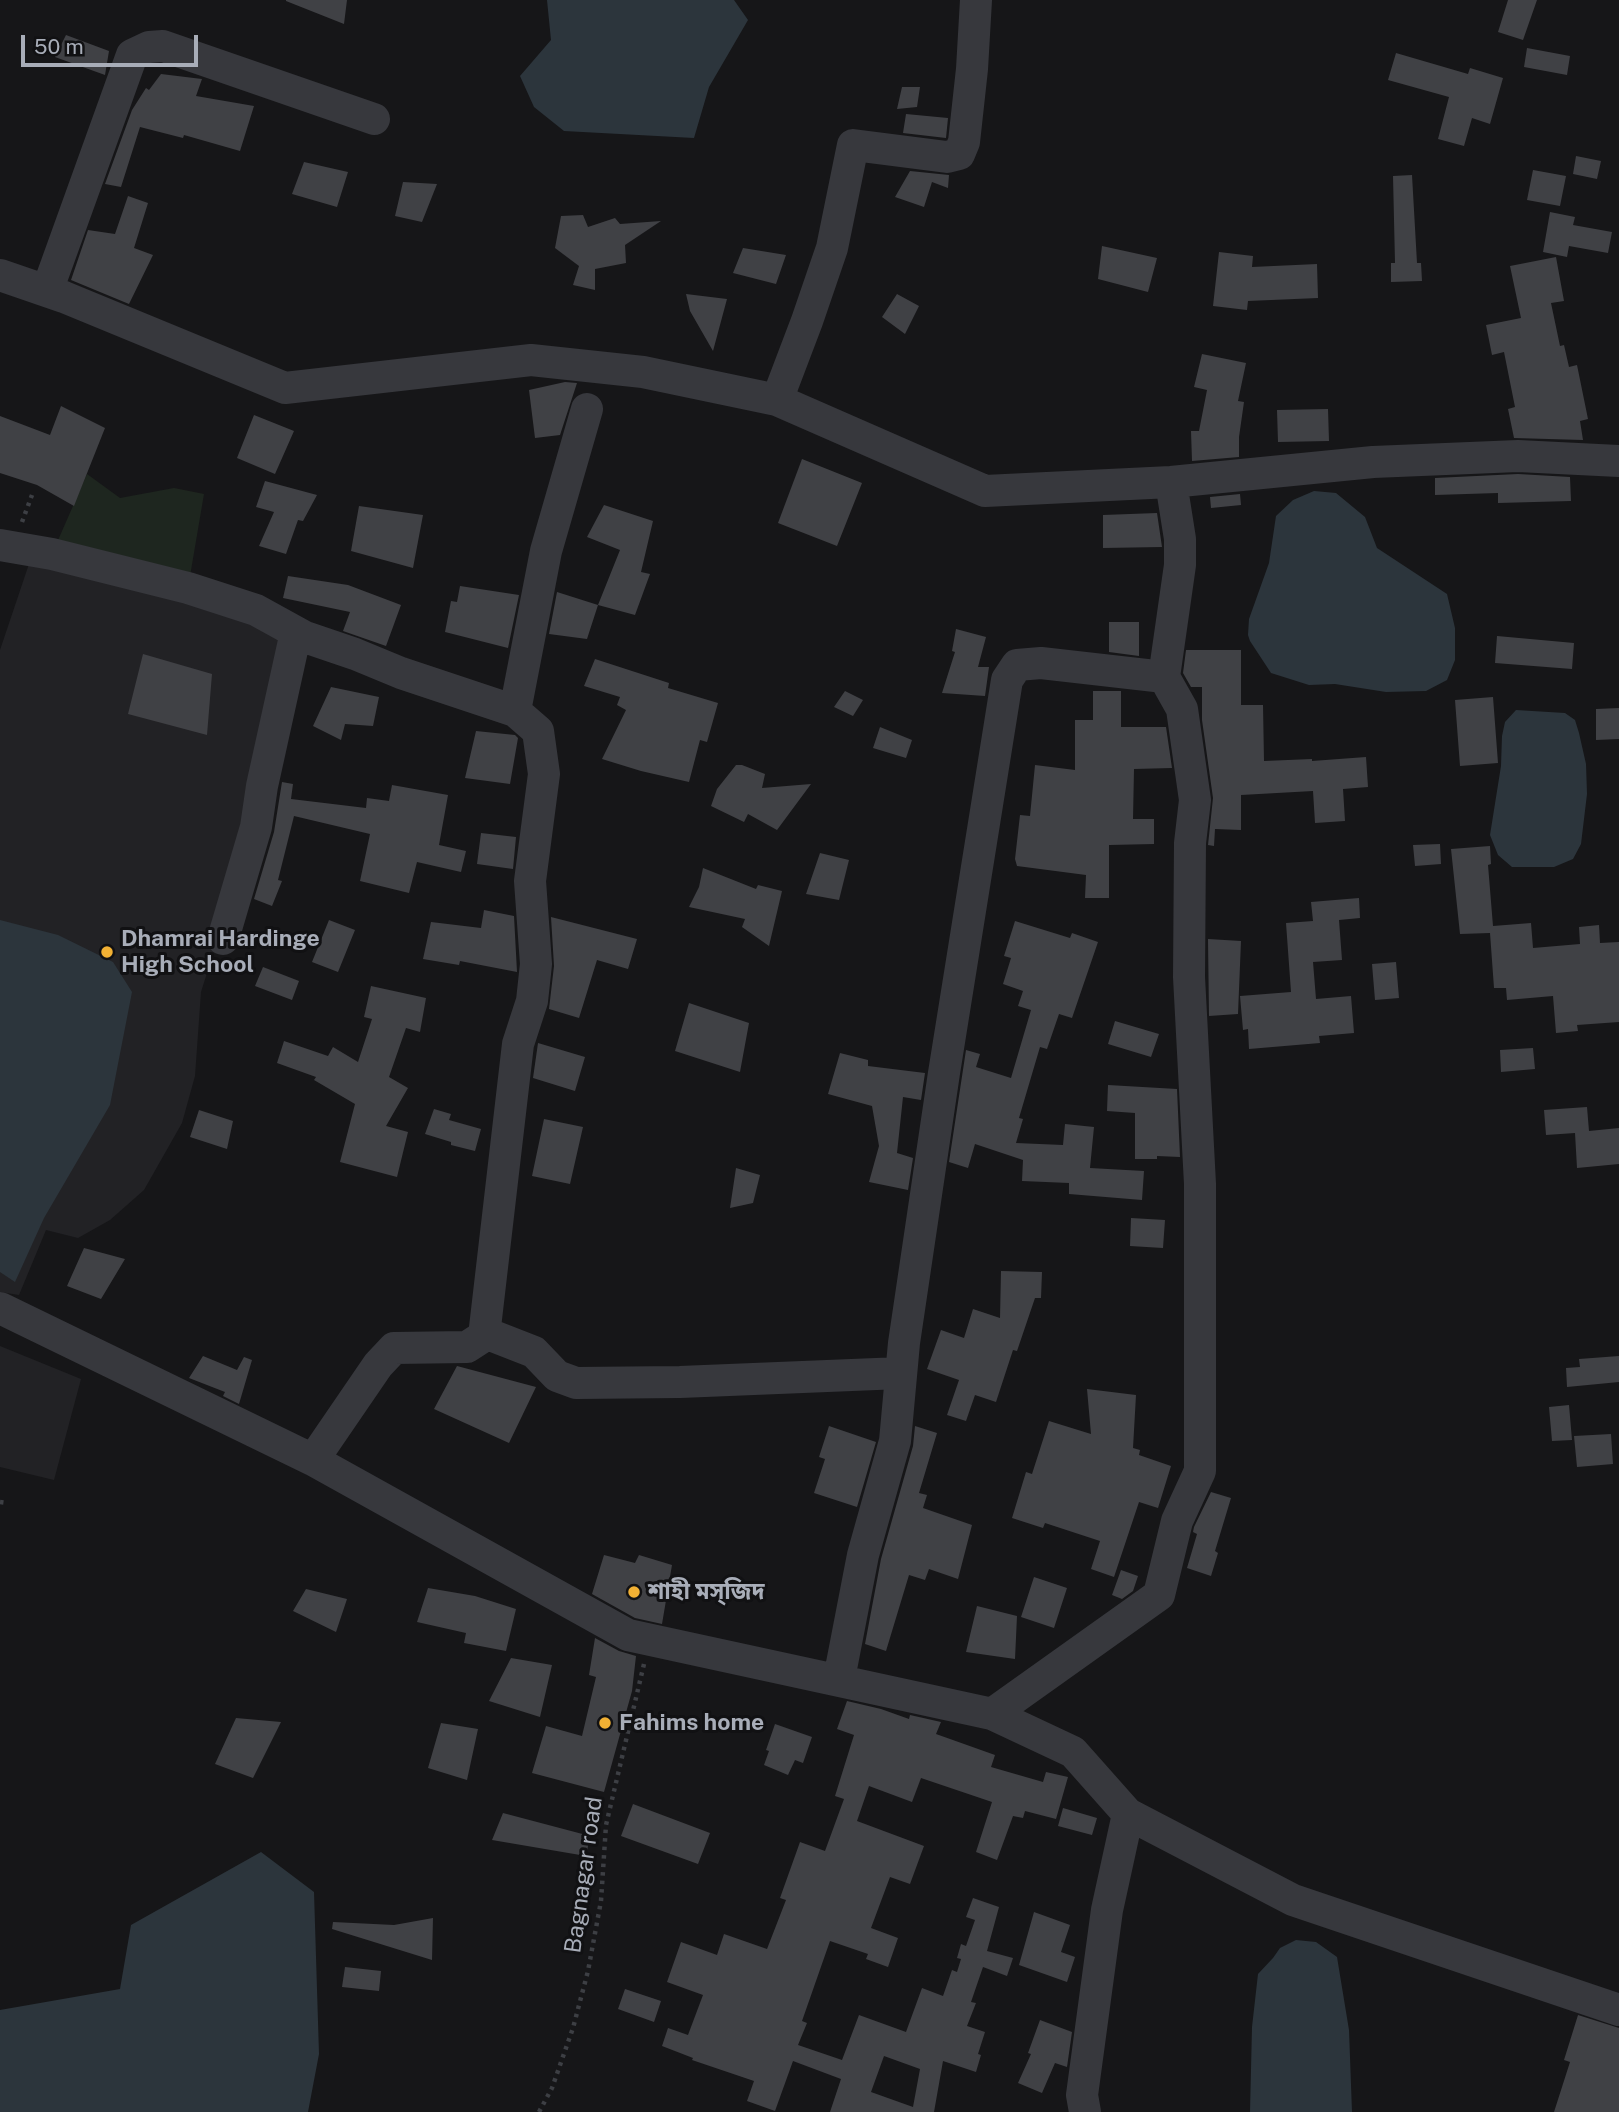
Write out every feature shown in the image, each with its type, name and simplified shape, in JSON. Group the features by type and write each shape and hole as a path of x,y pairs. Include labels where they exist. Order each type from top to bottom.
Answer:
{"street":[{"path":"776,400 832,248 853,145 947,157 959,155 964,142 976,0"},
{"path":"47,291 132,55 149,47 163,46 374,119"},
{"path":"0,275 47,291 285,388 531,360 643,372 776,400 985,491 1171,482 1374,462 1518,456 1619,461"},
{"path":"515,710 546,551 587,409"},
{"path":"992,1714 1159,1595 1177,1521 1200,1471 1200,1184 1189,977 1191,843 1195,800 1182,709 1164,677 1180,565 1180,539 1171,482"},
{"path":"0,545 52,554 202,592 256,610 296,632 401,673 515,710 538,731 544,774 530,881 536,964 532,1001 518,1044 484,1336"},
{"path":"223,939 256,827 262,786 296,632"},
{"path":"839,1679 863,1555 895,1441 901,1373 942,1086 1007,681 1017,664 1041,663 1164,677"},
{"path":"0,1308 313,1460 628,1635 992,1714 1073,1752 1128,1814 1293,1900 1619,2010"},
{"path":"313,1460 378,1365 394,1348 467,1347 484,1336 493,1335 534,1352 557,1377 576,1383 680,1382 901,1373"},
{"path":"1084,2112 1082,2095 1107,1910 1128,1814"}],"path":[{"path":"0,1502 8,1503"},
{"name":"Bagnagar road","path":"539,2112 552,2088 573,2028 588,1972 601,1901 606,1825 649,1639"}],"shaded area":[{"path":"547,0 734,0 748,20 709,87 694,138 564,131 534,107 520,76 551,40"},
{"path":"87,474 120,498 174,488 204,494 188,588 55,547"},
{"path":"1314,491 1336,493 1365,517 1377,548 1447,594 1455,628 1455,660 1447,680 1426,691 1386,692 1335,684 1309,685 1271,673 1250,641 1249,619 1269,563 1276,516 1293,500"},
{"name":"Dhamrai Hardinge High School","path":"33,552 182,593 292,640 226,913 201,992 195,1076 182,1123 144,1190 110,1220 78,1238 46,1230 19,1295 0,1292 0,650"},
{"path":"1516,710 1565,713 1575,720 1579,733 1586,764 1587,794 1581,844 1573,859 1554,867 1512,867 1498,855 1490,835 1501,766 1502,736 1505,722"},
{"path":"0,920 58,935 113,962 132,992 110,1105 44,1218 15,1282 0,1272"},
{"path":"0,1346 81,1379 54,1480 0,1467"},
{"path":"261,1852 314,1892 319,2054 308,2112 0,2112 0,2010 120,1989 131,1925"},
{"path":"1296,1940 1316,1942 1337,1957 1349,2030 1352,2112 1250,2112 1252,2027 1258,1974 1280,1948"}],"building":[{"path":"347,0 344,24 286,1"},
{"path":"1508,0 1537,0 1523,40 1498,32"},
{"path":"66,35 109,51 105,75 55,57"},
{"path":"1527,48 1570,56 1567,75 1524,67"},
{"path":"1396,53 1468,74 1470,68 1503,78 1490,124 1472,118 1464,146 1438,139 1449,97 1388,80"},
{"path":"161,74 202,79 196,96 254,106 240,151 184,135 183,138 140,127 121,187 105,184 132,110 146,88 149,90"},
{"path":"902,87 920,87 917,107 897,109"},
{"path":"906,114 948,118 946,138 903,133"},
{"path":"1576,156 1601,161 1597,179 1573,174"},
{"path":"304,162 348,172 337,207 292,194"},
{"path":"1533,170 1566,176 1560,206 1527,200"},
{"path":"910,171 949,175 948,188 932,182 924,207 895,197"},
{"path":"1412,175 1417,263 1421,263 1422,281 1391,282 1391,263 1395,263 1393,176"},
{"path":"403,182 437,184 422,222 395,216"},
{"path":"128,196 148,203 134,248 153,255 129,304 71,280 88,230 115,234"},
{"path":"1550,212 1575,217 1573,225 1612,232 1608,253 1569,246 1567,257 1543,252"},
{"path":"583,215 588,227 615,218 620,224 661,221 625,245 626,263 595,269 595,290 573,285 579,266 555,248 561,216"},
{"path":"1102,246 1157,258 1148,292 1098,279"},
{"path":"743,248 786,255 776,284 733,273"},
{"path":"1219,252 1253,256 1252,267 1317,264 1318,298 1248,301 1247,310 1213,306"},
{"path":"1556,257 1564,301 1551,303 1560,346 1564,345 1569,367 1577,365 1588,419 1580,421 1583,440 1514,438 1508,409 1515,407 1504,352 1492,355 1486,325 1521,318 1510,266"},
{"path":"686,294 727,299 713,351 690,311"},
{"path":"897,294 919,306 905,334 882,317"},
{"path":"1202,354 1246,363 1238,401 1244,402 1239,457 1192,461 1191,431 1199,431 1207,390 1194,387"},
{"path":"565,382 577,383 560,435 535,438 529,390"},
{"path":"61,406 105,428 74,506 37,485 0,473 0,416 50,435"},
{"path":"1328,409 1329,441 1278,442 1277,410"},
{"path":"254,415 294,431 275,474 237,458"},
{"path":"802,459 862,483 837,546 778,523"},
{"path":"1518,474 1570,477 1571,501 1498,503 1498,493 1435,495 1435,478"},
{"path":"265,481 317,495 303,521 298,520 286,554 259,546 274,512 256,507"},
{"path":"1240,494 1241,505 1211,508 1210,497"},
{"path":"604,505 653,521 641,572 650,574 635,615 598,605 620,550 587,537"},
{"path":"359,506 423,515 413,568 351,551"},
{"path":"1157,513 1162,547 1103,548 1103,515"},
{"path":"288,576 348,585 401,605 386,646 343,631 350,612 283,598"},
{"path":"460,586 519,595 508,648 445,632 451,601 457,602"},
{"path":"557,592 598,605 587,639 549,634"},
{"path":"1109,622 1139,622 1139,656 1109,652"},
{"path":"956,629 986,637 978,667 989,667 985,696 942,693 955,652 952,651"},
{"path":"1497,636 1574,643 1572,669 1495,663"},
{"path":"1186,650 1241,650 1241,705 1263,705 1264,761 1366,757 1368,787 1343,789 1345,821 1315,823 1313,791 1241,795 1241,830 1215,829 1214,846 1208,845 1213,798 1202,720 1202,687 1191,687 1183,673"},
{"path":"143,654 212,674 207,735 128,714"},
{"path":"595,659 669,683 668,688 718,703 707,742 700,740 689,782 602,759 626,710 617,705 620,697 584,686"},
{"path":"331,687 379,697 373,726 345,724 341,740 313,726"},
{"path":"845,691 863,700 853,716 834,707"},
{"path":"1093,691 1121,691 1121,727 1166,727 1172,768 1134,769 1133,819 1154,819 1154,844 1109,845 1109,898 1085,898 1086,875 1017,866 1015,859 1020,815 1030,816 1035,765 1075,770 1075,720 1093,720"},
{"path":"1493,697 1498,763 1460,766 1455,700"},
{"path":"1619,708 1619,739 1596,740 1596,709"},
{"path":"880,727 912,740 906,758 873,748"},
{"path":"476,731 515,735 518,738 510,784 465,778"},
{"path":"736,765 765,774 762,788 811,784 777,830 748,814 744,822 711,806 717,789"},
{"path":"282,782 293,784 291,799 366,808 367,798 389,801 392,785 448,795 439,845 466,851 461,872 417,862 409,893 360,881 370,834 294,816 278,880 282,881 272,906 254,899 274,832"},
{"path":"481,833 516,837 513,869 477,864"},
{"path":"1440,844 1441,864 1415,866 1413,845"},
{"path":"1490,846 1491,864 1488,865 1493,926 1531,923 1533,948 1580,944 1579,927 1599,925 1600,943 1619,942 1619,1022 1577,1025 1578,1031 1556,1033 1553,996 1507,1000 1506,988 1494,988 1490,933 1460,934 1451,849"},
{"path":"820,853 849,860 839,900 806,894"},
{"path":"703,868 756,889 758,885 782,891 769,946 742,927 745,919 689,907 699,887"},
{"path":"1359,898 1360,918 1339,920 1342,960 1313,962 1316,999 1351,996 1354,1033 1319,1036 1320,1043 1249,1049 1248,1029 1243,1030 1240,996 1291,992 1286,923 1313,921 1311,902"},
{"path":"484,910 514,916 517,972 460,961 459,965 423,959 431,922 481,928"},
{"path":"551,917 637,939 628,969 597,960 579,1018 549,1009 554,966"},
{"path":"329,920 355,930 338,972 312,962"},
{"path":"1015,921 1070,938 1072,933 1098,942 1072,1018 1059,1014 1047,1049 1040,1047 1019,1118 1023,1119 1016,1143 1063,1145 1065,1124 1094,1127 1090,1168 1144,1171 1142,1200 1069,1194 1069,1183 1022,1181 1023,1160 975,1144 968,1168 949,1162 966,1050 980,1054 976,1067 1011,1078 1031,1010 1018,1006 1023,991 1003,984 1011,958 1004,956"},
{"path":"1208,939 1241,941 1238,1014 1209,1016"},
{"path":"1396,962 1399,998 1375,1000 1372,964"},
{"path":"263,967 299,981 292,1000 255,986"},
{"path":"371,986 426,998 420,1032 406,1028 389,1077 408,1088 386,1126 408,1132 397,1177 340,1162 355,1104 314,1080 316,1077 277,1063 284,1041 328,1056 333,1047 358,1062 372,1019 364,1017"},
{"path":"689,1003 749,1023 740,1072 675,1051"},
{"path":"1115,1021 1159,1034 1151,1057 1108,1044"},
{"path":"538,1043 585,1057 575,1091 533,1078"},
{"path":"1533,1048 1535,1069 1501,1072 1500,1050"},
{"path":"840,1053 868,1060 868,1066 925,1073 921,1100 903,1097 897,1153 913,1158 908,1190 869,1182 879,1146 872,1106 828,1094"},
{"path":"1108,1085 1177,1089 1180,1157 1135,1159 1135,1113 1107,1111"},
{"path":"1587,1107 1589,1131 1619,1128 1619,1164 1577,1168 1575,1133 1546,1135 1544,1110"},
{"path":"434,1109 451,1114 449,1120 481,1129 475,1151 425,1134"},
{"path":"199,1110 233,1121 227,1149 190,1137"},
{"path":"544,1119 583,1127 570,1184 532,1176"},
{"path":"736,1168 760,1175 753,1203 730,1208"},
{"path":"1131,1218 1165,1220 1163,1248 1130,1246"},
{"path":"84,1248 125,1259 101,1299 67,1286"},
{"path":"1001,1271 1042,1272 1041,1298 1035,1298 1017,1351 1013,1350 996,1402 975,1395 966,1421 947,1415 959,1380 927,1369 941,1330 964,1338 973,1309 1000,1318"},
{"path":"203,1356 237,1370 244,1357 252,1360 239,1404 223,1396 225,1392 189,1378"},
{"path":"1619,1356 1619,1382 1567,1387 1566,1368 1580,1367 1579,1359"},
{"path":"457,1366 536,1387 509,1443 434,1409"},
{"path":"1087,1389 1136,1395 1133,1448 1140,1450 1139,1455 1171,1466 1158,1508 1139,1502 1114,1577 1091,1569 1100,1541 1045,1523 1043,1528 1012,1518 1026,1472 1032,1474 1049,1421 1091,1434"},
{"path":"1569,1405 1572,1440 1552,1441 1549,1407"},
{"path":"829,1426 876,1442 857,1507 814,1493 825,1459 819,1457"},
{"path":"915,1426 937,1433 919,1493 927,1495 923,1508 972,1525 958,1579 929,1569 925,1580 909,1575 886,1651 865,1644 881,1559 913,1446"},
{"path":"1611,1434 1613,1464 1577,1467 1574,1436"},
{"path":"1211,1492 1231,1498 1215,1551 1218,1553 1211,1576 1187,1568 1197,1534 1193,1532 1194,1527"},
{"path":"604,1555 635,1563 639,1555 672,1565 662,1624 635,1618 592,1594"},
{"path":"1121,1570 1138,1576 1133,1591 1122,1599 1112,1595"},
{"path":"1034,1577 1067,1588 1054,1628 1021,1617"},
{"path":"428,1588 475,1596 516,1609 506,1651 464,1643 466,1633 417,1622"},
{"path":"306,1589 347,1599 336,1632 293,1611"},
{"path":"977,1606 1017,1616 1015,1659 966,1652"},
{"path":"595,1638 619,1651 636,1656 632,1691 604,1792 532,1773 546,1726 582,1736 596,1677 589,1675"},
{"path":"511,1658 552,1665 540,1717 489,1701"},
{"path":"847,1701 909,1719 910,1715 941,1722 936,1734 995,1755 991,1767 1043,1782 1046,1772 1068,1777 1056,1819 1025,1811 1023,1818 1013,1816 997,1860 976,1852 992,1802 921,1778 912,1802 869,1786 857,1821 924,1846 910,1884 890,1877 871,1928 898,1938 888,1967 866,1959 868,1954 830,1941 802,2021 807,2023 798,2045 842,2060 859,2015 906,2032 922,1988 943,1996 952,1970 957,1972 961,1959 957,1958 961,1944 966,1946 975,1920 966,1917 973,1898 999,1907 987,1951 1013,1958 1007,1976 983,1967 971,2002 976,2003 967,2026 985,2032 976,2072 943,2061 934,2112 830,2112 841,2079 793,2061 775,2111 747,2101 754,2081 692,2060 693,2058 662,2046 668,2028 688,2035 703,1995 667,1982 681,1942 717,1955 724,1934 767,1949 786,1900 780,1898 800,1842 825,1851 844,1799 835,1796 854,1735 837,1729","holes":["884,2056 920,2069 913,2107 871,2092"]},
{"path":"236,1718 281,1722 253,1778 215,1764"},
{"path":"441,1723 478,1729 467,1780 428,1768"},
{"path":"775,1724 812,1737 803,1763 795,1760 788,1775 764,1765"},
{"path":"633,1804 710,1833 698,1864 621,1836"},
{"path":"1063,1808 1097,1818 1092,1835 1058,1826"},
{"path":"503,1813 590,1836 586,1856 492,1840"},
{"path":"1034,1912 1070,1925 1061,1952 1075,1957 1067,1982 1019,1965"},
{"path":"433,1918 432,1960 332,1929 333,1922 394,1925"},
{"path":"345,1967 381,1971 379,1991 342,1987"},
{"path":"625,1989 661,2001 654,2022 618,2009"},
{"path":"1578,2015 1619,2028 1619,2112 1554,2112 1570,2062 1564,2060"},
{"path":"1040,2020 1072,2032 1067,2067 1055,2063 1042,2093 1018,2083 1031,2054 1028,2053"}],"place":[{"name":"Dhamrai Hardinge High School","path":"107,952"},
{"name":"শাহী মস্জিদ","path":"634,1592"},
{"name":"Fahims home","path":"605,1723"}]}
